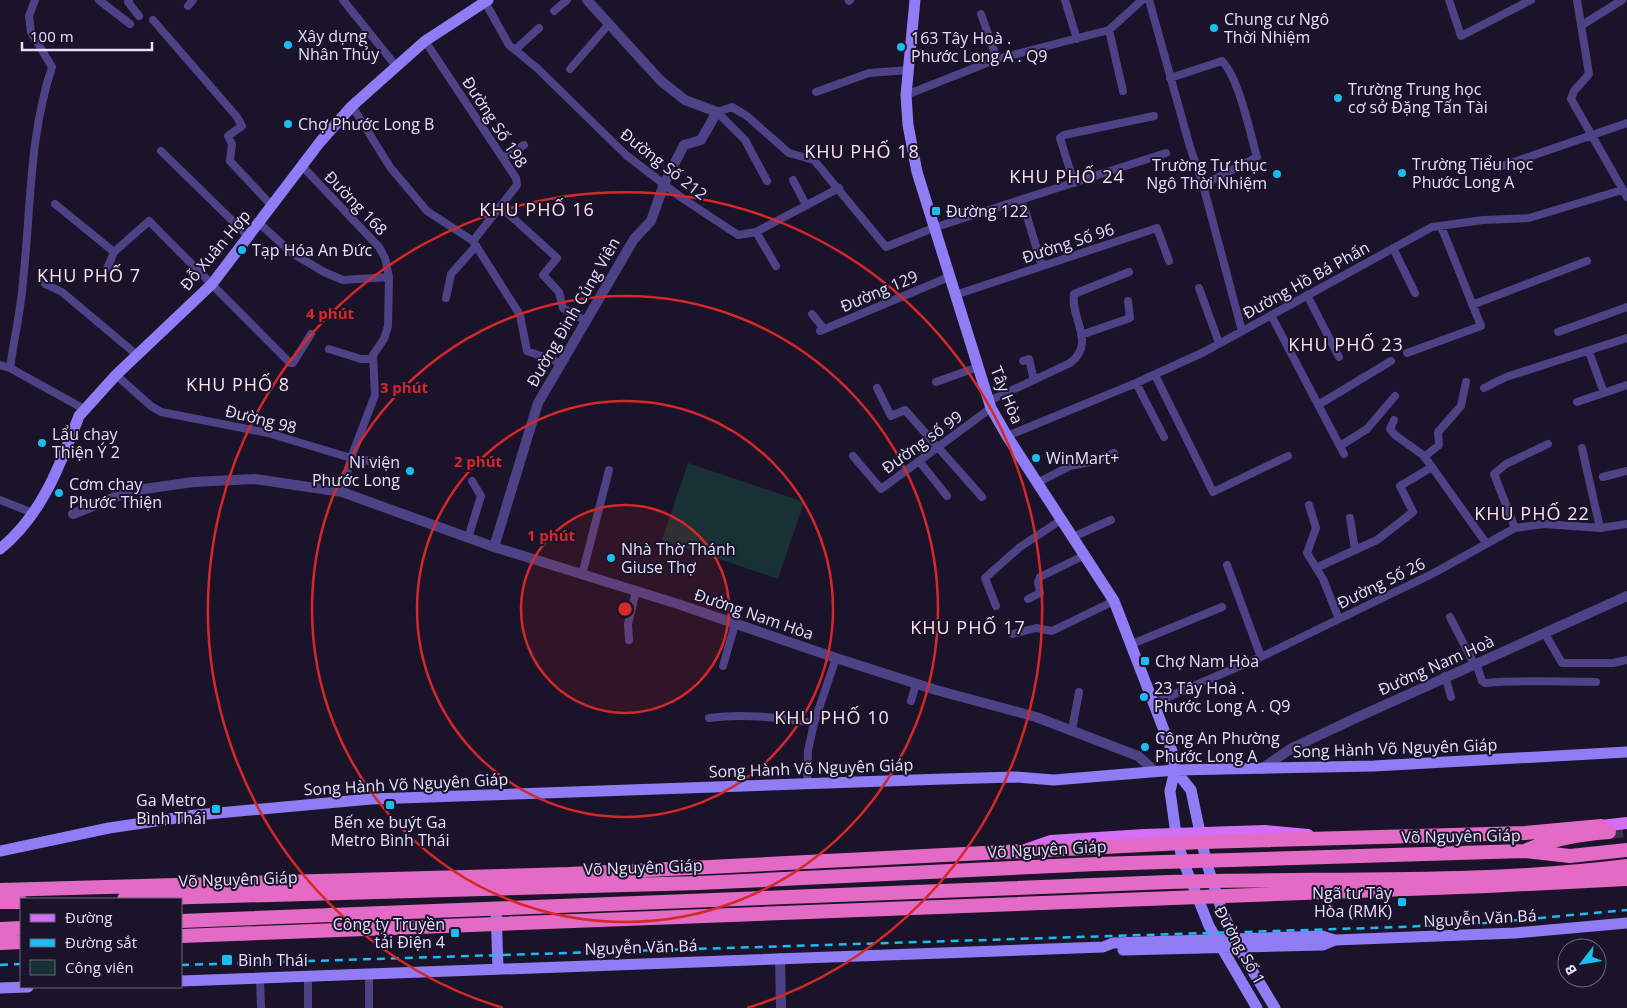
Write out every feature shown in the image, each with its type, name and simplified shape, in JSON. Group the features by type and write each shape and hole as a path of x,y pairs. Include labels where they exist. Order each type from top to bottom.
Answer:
{"highway":[{"name":"Võ Nguyên Giáp","path":"0,890 539,875 1092,848 1201,838 1321,838 1600,831"},
{"path":"1524,852 1539,845 1600,831"},
{"path":"1162,862 1177,839"},
{"path":"1092,848 1122,863"},
{"name":"Võ Nguyên Giáp","path":"159,898 689,883 1206,860 1524,852 1570,856 1627,850"},
{"path":"182,921 1212,881 1472,876 1591,870 1627,866"},
{"path":"182,936 1627,879"},
{"path":"0,902 20,902"},
{"path":"0,929 20,928"},
{"path":"0,943 20,942"}],"main road":[{"name":"Tây Hòa","path":"915,0 906,95 908,125 917,172 933,228 990,404 1006,436 1114,602 1132,644 1172,751 1175,770 1170,791 1177,839 1183,861"},
{"name":"Đỗ Xuân Hợp","path":"0,549 13,539 33,513 57,472 79,416 84,409 116,374 212,284 302,166 352,106 425,41 486,1"},
{"name":"Song Hành Võ Nguyên Giáp","path":"0,851 109,828 187,817 361,800 1015,777 1054,780 1175,770 1443,763 1627,752"},
{"name":"Tây Hòa","path":"1175,770 1191,790 1206,860 1217,896"},
{"path":"1600,831 1627,823"},
{"name":"Võ Nguyên Giáp","path":"1023,851 1037,844 1051,841 1177,839"},
{"name":"Đường Số 1","path":"1183,861 1190,882 1218,944 1257,1008"},
{"name":"Đường Số 1","path":"1217,896 1236,943 1275,1008"},
{"path":"496,909 498,969"},
{"name":"Nguyễn Văn Bá","path":"182,981 1103,947 1113,943 1323,945 1335,940 1515,933 1627,922"},
{"path":"0,988 20,987"}],"street":[{"path":"10,368 23,283 36,135 42,99 52,67 31,32 29,16 35,0"},
{"path":"99,0 130,24"},
{"path":"129,0 128,2 139,16"},
{"path":"343,0 396,66"},
{"path":"554,10 567,0"},
{"path":"587,0 661,81 685,100 717,112 745,140 767,181"},
{"path":"1065,0 1077,39"},
{"path":"906,95 997,59 1109,30 1134,2 1142,0"},
{"path":"1150,0 1170,78 1203,184 1242,331"},
{"path":"1448,0 1461,36 1531,0"},
{"path":"1510,0 1513,9"},
{"path":"1577,0 1590,74 1574,92 1571,99 1605,155 1625,194"},
{"path":"1582,25 1622,0"},
{"name":"Đường Số 212","path":"486,1 509,45 626,155 664,184 738,234 756,232"},
{"path":"981,14 997,59"},
{"path":"153,20 242,126 228,136 232,144 230,161 272,206"},
{"path":"570,69 609,24"},
{"path":"515,50 539,28"},
{"path":"1109,30 1123,91"},
{"name":"Đường Số 198","path":"425,41 516,178 517,185 451,274 446,298"},
{"path":"1170,78 1222,62 1226,65 1239,95 1258,157 1203,184"},
{"path":"816,92 869,73 909,70"},
{"path":"352,106 390,167 427,211 474,244 520,315 528,350 561,363"},
{"path":"717,112 732,108 747,116 789,153 814,160 886,247 933,228 1166,153"},
{"name":"Đường Đinh Củng Viên","path":"494,547 535,409 634,239 652,220 664,184 684,145 701,140 717,112"},
{"path":"1074,183 1060,138 1064,135 1154,116"},
{"path":"1499,167 1627,123"},
{"path":"503,158 524,146"},
{"path":"161,151 249,237"},
{"name":"Đường 168","path":"302,166 379,247 385,258 388,277 388,326 384,339 373,355 373,359"},
{"path":"793,180 806,205"},
{"path":"776,266 756,232 839,188"},
{"name":"Đường Hồ Bá Phấn","path":"1006,436 1155,375 1242,331 1432,227 1483,220 1529,218 1625,194"},
{"path":"1022,200 1042,266"},
{"path":"55,204 114,252"},
{"path":"502,207 557,258 543,275 559,292 563,308 586,321"},
{"path":"107,269 114,252 149,221 290,364 293,363 311,334"},
{"path":"259,224 292,253 309,265 343,280 388,277"},
{"path":"1407,353 1480,326 1441,226"},
{"name":"Đường Số 96","path":"955,295 1158,228 1169,261"},
{"path":"1393,248 1415,293"},
{"path":"1472,305 1588,261"},
{"path":"1128,301 1130,318 1081,335 1073,302 1074,294 1129,272"},
{"name":"Đường 129","path":"812,314 822,330 949,277"},
{"path":"45,284 62,292 137,355"},
{"path":"1199,288 1219,343"},
{"path":"1307,295 1339,357"},
{"path":"1558,332 1627,307"},
{"path":"1270,315 1344,454"},
{"name":"Đường số 99","path":"853,456 880,489 938,447 990,404 1079,357 1083,342 1081,335"},
{"path":"1484,388 1506,377 1589,352 1627,338"},
{"path":"329,348 361,358 373,359 375,395 351,458 342,492"},
{"path":"1589,352 1604,393"},
{"path":"1022,361 1028,360 1034,380"},
{"path":"1318,405 1391,361"},
{"path":"0,365 10,368 84,409"},
{"path":"936,382 978,367"},
{"name":"Đường 98","path":"116,374 151,406 161,412 268,433 351,458 395,465"},
{"path":"1155,375 1213,492 1288,456"},
{"path":"1424,457 1439,445 1438,432 1461,406 1466,382"},
{"path":"1136,384 1164,437"},
{"path":"1577,402 1627,385"},
{"path":"877,388 891,416 905,410 982,497"},
{"path":"1340,446 1366,429 1395,396"},
{"path":"1394,420 1390,429 1424,457 1486,543"},
{"path":"1515,528 1495,472 1518,457 1548,444"},
{"path":"1582,448 1600,528"},
{"path":"1038,483 1070,466 1090,462 1114,452"},
{"path":"919,461 948,496"},
{"path":"1316,568 1377,540 1413,512 1400,486 1432,467"},
{"path":"582,575 609,470"},
{"path":"1603,477 1627,471"},
{"name":"Đường Nam Hòa","path":"73,514 130,491 193,482 254,479 342,492 494,547 636,591 916,684 1036,716 1138,756 1156,772"},
{"path":"468,538 481,496 472,481"},
{"path":"0,500 33,513"},
{"path":"1309,506 1316,528 1307,553 1316,568 1339,619"},
{"path":"1350,518 1355,550"},
{"path":"996,606 986,578 1020,547 1062,520"},
{"path":"1073,537 1111,520"},
{"name":"Đường Số 26","path":"1154,703 1261,657 1432,574 1515,528 1544,524 1600,528 1627,524"},
{"path":"1028,599 1040,593 1038,582 1040,577 1085,555"},
{"path":"1227,564 1261,657"},
{"path":"629,640 628,624 636,591"},
{"name":"Đường Nam Hoà","path":"1260,769 1292,748 1445,676 1545,634 1627,596"},
{"path":"1013,634 1036,628 1049,632 1114,602"},
{"path":"1132,644 1222,608"},
{"path":"1450,617 1482,681 1485,683 1531,680 1552,683 1596,682"},
{"path":"723,666 735,624"},
{"path":"1545,634 1562,663 1613,663 1627,660"},
{"path":"807,784 808,751 814,722 836,658"},
{"path":"1445,676 1451,697"},
{"path":"911,701 916,684"},
{"path":"1072,730 1079,692"},
{"path":"709,718 740,714 764,715 814,722"},
{"path":"780,958 782,1008"},
{"path":"369,974 369,1008"},
{"path":"308,976 308,1008"},
{"path":"260,978 261,1008"}],"green space":[{"path":"688,463 804,502 778,579 662,540"}],"tunnel":[{"path":"1609,832 1627,830"}],"railway":[{"path":"182,965 1401,927 1485,923 1627,910"},
{"path":"0,965 20,964"}],"place":[{"name":"Chung cư Ngô Thời Nhiệm","path":"1214,28"},
{"name":"Xây dựng Nhân Thủy","path":"288,45"},
{"name":"163 Tây Hoà . Phước Long A . Q9","path":"901,47"},
{"name":"Trường Trung học cơ sở Đặng Tấn Tài","path":"1338,98"},
{"name":"Chợ Phước Long B","path":"288,124"},
{"name":"Trường Tiểu học Phước Long A","path":"1402,173"},
{"name":"Trường Tư thục Ngô Thời Nhiệm","path":"1277,174"},
{"name":"Đường 122","path":"936,211"},
{"name":"Tạp Hóa An Đức","path":"242,250"},
{"name":"Lẩu chay Thiện Ý 2","path":"42,443"},
{"name":"WinMart+","path":"1036,458"},
{"name":"Ni viện Phước Long","path":"410,471"},
{"name":"Cơm chay Phước Thiện","path":"59,493"},
{"name":"Nhà Thờ Thánh Giuse Thợ","path":"611,558"},
{"name":"Chợ Nam Hòa","path":"1145,661"},
{"name":"23 Tây Hoà . Phước Long A . Q9","path":"1144,697"},
{"name":"Công An Phường Phước Long A","path":"1145,747"},
{"name":"Bến xe buýt Ga Metro Bình Thái","path":"390,805"},
{"name":"Ga Metro Bình Thái","path":"216,809"},
{"name":"Ngã tư Tây Hòa (RMK)","path":"1402,902"},
{"name":"Công ty Truyền tải Điện 4","path":"455,933"},
{"name":"Bình Thái","path":"227,960"}],"district":[{"name":"KHU PHỐ 18","path":"862,152"},
{"name":"KHU PHỐ 24","path":"1067,177"},
{"name":"KHU PHỐ 16","path":"537,210"},
{"name":"KHU PHỐ 7","path":"89,276"},
{"name":"KHU PHỐ 23","path":"1346,345"},
{"name":"KHU PHỐ 8","path":"238,385"},
{"name":"KHU PHỐ 22","path":"1532,514"},
{"name":"KHU PHỐ 17","path":"968,628"},
{"name":"KHU PHỐ 10","path":"832,718"}]}
